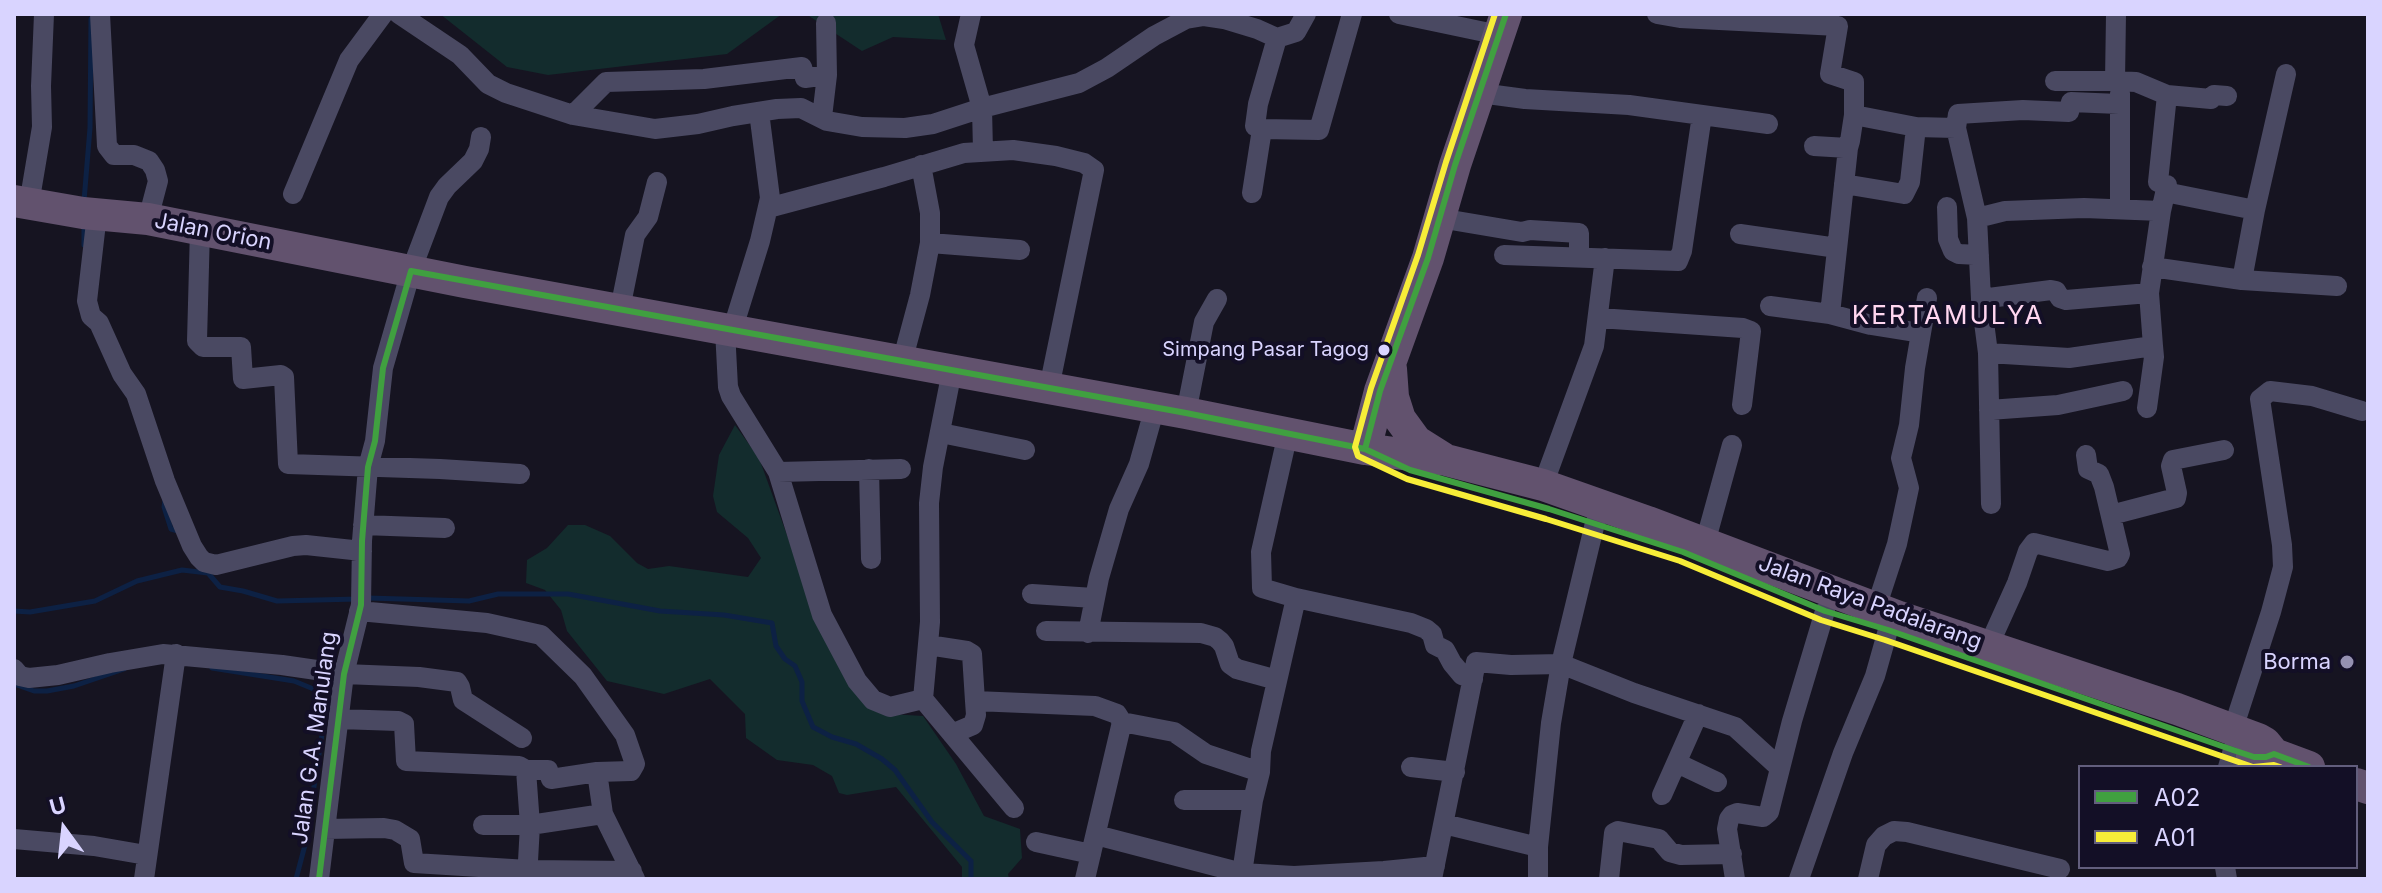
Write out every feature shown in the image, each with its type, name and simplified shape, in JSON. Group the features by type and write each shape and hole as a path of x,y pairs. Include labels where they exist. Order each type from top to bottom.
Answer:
{"highway":[{"path":"1365,449 1391,358 1428,258 1455,165 1503,24"},
{"name":"Jalan Orion","path":"22,202 148,219 411,271"},
{"name":"Jalan Raya Padalarang","path":"411,271 1170,410 1365,449 1446,460 1543,485 1705,543 1882,619 2245,752 2300,765"},
{"path":"1391,358 1393,397 1400,419 1416,441 1446,460"},
{"name":"Jalan Raya Padalarang","path":"1365,449 1410,470 1595,523 1683,552 1825,611 1882,619 1989,645 2245,752"}],"street":[{"path":"22,202 42,127 43,14"},
{"path":"100,14 107,146 114,155 134,155 149,161 155,170 158,181 148,219"},
{"path":"293,194 349,60 383,14"},
{"path":"399,14 460,55 488,84 506,93 573,115 655,129 801,108 827,121 862,127 905,128 933,124 1079,83 1186,19 1204,16 1224,19 1277,38 1296,32 1306,14"},
{"path":"971,14 964,45 982,108 983,151"},
{"path":"1277,38 1255,126 1262,129 1319,130 1352,14"},
{"path":"1399,14 1503,24"},
{"path":"1657,14 1680,18 1721,16 1838,20 1830,74 1854,82 1854,115 1830,314"},
{"path":"2116,14 2120,208"},
{"path":"822,117 827,75 826,23"},
{"path":"573,115 606,82 704,79 802,67 805,78 827,75"},
{"path":"2242,280 2286,74"},
{"path":"2055,81 2136,82 2167,95 2211,99 2214,95 2227,96"},
{"path":"1480,93 1629,105 1768,124"},
{"path":"2147,408 2154,357 2149,293 2167,185 2158,182 2167,95"},
{"path":"1991,504 1988,353 1981,299 1977,218 1956,128 1958,114 2023,110 2069,112 2071,102 2119,104"},
{"path":"759,112 770,187 768,208 760,241 729,330 728,387 778,472 822,615 857,681 873,700 890,707 923,699"},
{"path":"1504,255 1678,261 1702,115"},
{"path":"1854,115 1916,127 1956,128"},
{"path":"1844,184 1904,194 1910,182 1916,127"},
{"path":"1252,193 1262,129"},
{"name":"Jalan G.A. Manulang","path":"319,879 344,674 360,601 368,467 375,441 383,368 411,271 439,197 473,161 481,137"},
{"path":"1814,146 1848,148"},
{"path":"768,208 947,156 1013,150 1084,163 1094,170 1049,388"},
{"path":"902,362 930,243 930,213 921,165"},
{"path":"620,309 635,235 648,217 657,182"},
{"path":"1977,218 2005,211 2120,208 2163,202 2255,210"},
{"path":"1947,207 1948,239 1953,251 1979,255"},
{"path":"92,213 87,301 91,316 99,323 122,374 136,394 165,481 199,557 216,565 293,546 362,551"},
{"path":"1439,218 1522,232 1579,233 1579,258"},
{"path":"200,229 197,341 199,345 241,347 243,379 284,377 288,464 520,474"},
{"path":"1740,234 1837,248"},
{"path":"930,243 1020,250"},
{"path":"1543,485 1589,361 1599,318 1605,258"},
{"path":"2152,267 2242,280 2337,286"},
{"path":"1981,299 2051,290 2066,300 2149,293"},
{"path":"1799,879 1843,753 1875,676 1882,619 1909,488 1901,458 1909,425 1927,298"},
{"path":"1088,633 1094,598 1119,509 1139,464 1170,410 1204,322 1217,299"},
{"path":"1770,306 1830,314 1921,333"},
{"path":"1599,318 1751,331 1742,405"},
{"path":"1988,353 2069,358 2153,346"},
{"path":"952,371 929,503 930,622 923,699 1014,808"},
{"path":"1989,410 2058,405 2123,391"},
{"path":"2245,752 2271,612 2283,567 2260,399 2270,391 2312,396 2362,411"},
{"path":"941,433 1025,450"},
{"path":"1288,433 1261,552 1262,588 1426,629 1432,634 1435,645 1445,650 1462,675 1473,679"},
{"path":"1705,543 1732,445"},
{"path":"2111,515 2176,498 2171,466 2173,460 2224,450"},
{"path":"1989,645 2030,546 2034,543 2113,561 2120,554 2099,474 2088,469 2086,455"},
{"path":"869,469 871,559"},
{"path":"778,472 901,469"},
{"path":"1538,879 1538,847 1549,738 1561,664 1595,523"},
{"path":"363,525 445,528"},
{"path":"1032,594 1094,598"},
{"path":"1242,873 1261,751 1296,598"},
{"path":"339,719 398,721 404,724 406,761 519,766 526,770 548,770 551,779 631,771 635,764 625,735 583,676 541,635 360,601"},
{"path":"1735,879 1727,829 1729,819 1737,813 1767,815 1825,611"},
{"path":"1046,631 1201,633 1220,641 1230,664 1237,669 1277,680"},
{"path":"928,645 972,654 976,715 973,725 952,734"},
{"path":"16,675 29,678 58,675 137,657 419,677 457,682 463,700 522,738"},
{"path":"144,879 174,659"},
{"path":"1036,842 1094,844 1242,873 1294,876 1384,871 1434,872 1475,664 1479,662 1561,664 1634,693 1735,727 1780,768"},
{"path":"975,701 1095,706 1117,714 1122,722 1085,879"},
{"path":"1662,795 1698,714"},
{"path":"1122,722 1174,732 1206,754 1260,772"},
{"path":"1677,763 1717,782"},
{"path":"1411,767 1455,772"},
{"path":"526,770 530,825 528,874"},
{"path":"325,829 395,830 410,839 414,863 528,874 633,875 603,814 597,772"},
{"path":"1184,800 1253,800"},
{"path":"483,825 530,825 603,814"},
{"path":"1444,824 1538,847"},
{"path":"1609,879 1614,833 1618,831 1659,839 1670,852 1681,855 1732,854"},
{"path":"1868,879 1876,845 1894,831 2060,869"},
{"path":"14,839 94,846 146,855"}],"green space":[{"path":"440,14 782,14 727,54 548,75 507,67"},
{"path":"806,14 938,14 946,40 893,37 862,51"},
{"path":"735,425 759,458 808,593 890,714 923,716 956,764 984,816 1020,829 1022,858 1008,874 1009,879 962,879 962,867 896,787 847,795 839,793 832,776 813,765 777,760 746,738 745,714 710,679 664,694 607,681 567,631 561,610 545,590 526,583 527,560 547,548 568,525 585,525 610,536 637,563 648,569 669,566 748,577 761,558 748,538 717,512 713,496 719,455"}],"waterway":[{"path":"84,201 90,128 91,19"},
{"path":"84,223 84,245"},
{"path":"165,500 171,529 178,531"},
{"path":"14,611 30,612 95,601 137,581 182,570 208,573 220,587 277,601 358,599"},
{"path":"368,598 469,601 498,594 568,594 660,611 724,615 772,623 776,646 785,659 795,666 802,682 802,701 813,727 856,744 895,770 932,822 971,861 971,879"},
{"path":"212,668 294,681 328,695 305,845 296,879"},
{"path":"14,684 34,691 47,691 74,686 124,669"}],"transit line":[{"name":"A01","path":"1495,14 1418,255 1371,388 1355,447 1358,456 1407,479 1680,561 1821,620 2247,765"},
{"name":"A02","path":"1365,449 1380,391 1428,258 1455,165 1506,14"},
{"name":"A02","path":"411,271 1186,413 1365,449 1410,470 1549,509 1683,552 1825,611 2233,750 2254,757 2274,754 2304,765"},
{"name":"A02","path":"319,879 344,674 361,605 368,467 375,441 383,368 411,271"}],"place":[{"name":"Simpang Pasar Tagog","path":"1384,350"},
{"name":"Borma","path":"2347,662"}],"district":[{"name":"KERTAMULYA","path":"1948,316"}]}
